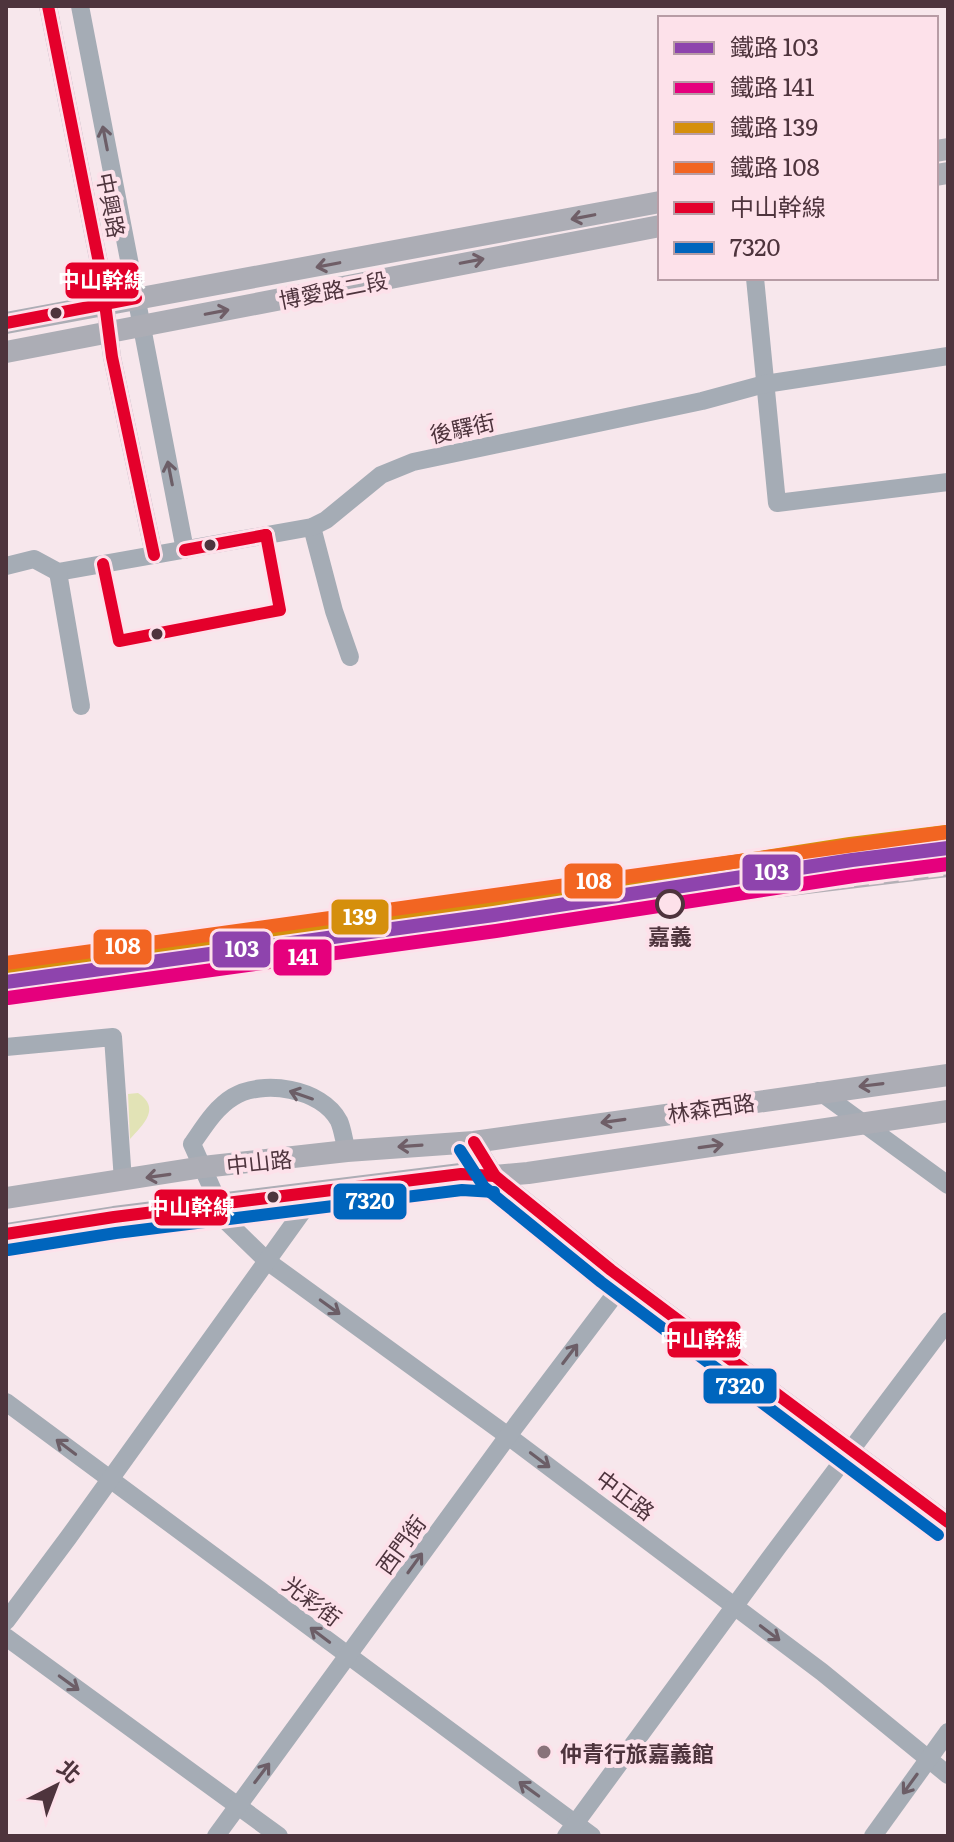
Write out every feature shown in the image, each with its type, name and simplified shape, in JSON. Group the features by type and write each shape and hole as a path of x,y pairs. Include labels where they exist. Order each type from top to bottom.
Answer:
{"main road":[{"name":"博愛路二段","path":"6,323 106,303 252,280 658,202"},
{"name":"博愛路二段","path":"6,352 658,226"},
{"name":"林森西路","path":"474,1142 948,1075"},
{"name":"林森西路","path":"495,1176 948,1111"},
{"name":"中山路","path":"6,1198 203,1167 347,1151 474,1142"},
{"name":"中山路","path":"6,1234 461,1174 495,1176"}],"street":[{"name":"中興路","path":"48,6 106,303 108,333 154,555"},
{"name":"中興路","path":"80,6 185,550"},
{"path":"755,280 777,503 948,482"},
{"name":"後驛街","path":"6,566 34,559 58,572 312,527 326,520 381,475 413,462 702,401 765,384 948,356"},
{"path":"312,527 334,611 350,657"},
{"path":"58,572 81,706"},
{"path":"6,1047 113,1037 123,1181"},
{"path":"203,1167 192,1144 216,1111 233,1097 255,1088 298,1092 330,1110 339,1121 347,1151"},
{"path":"819,1091 948,1185"},
{"path":"474,1142 495,1176 625,1281 948,1522"},
{"name":"中正路","path":"203,1167 227,1222 267,1261 736,1607 822,1672 948,1775"},
{"path":"6,1621 315,1194"},
{"name":"西門街","path":"216,1836 625,1281"},
{"path":"571,1830 948,1321"},
{"name":"光彩街","path":"6,1402 348,1656 571,1830 592,1836"},
{"path":"6,1637 279,1836"},
{"path":"873,1836 948,1732"}],"green space":[{"path":"138,1093 148,1104 148,1116 130,1139 128,1094"}],"railway":[{"path":"541,922 948,873"}],"rail line":[{"name":"139","path":"6,966 946,832"},
{"name":"108","path":"6,963 948,832"},
{"name":"103","path":"6,982 948,848"},
{"name":"141","path":"8,998 496,931 948,864"}],"transit line":[{"name":"中山幹線","path":"48,6 101,273 112,357 154,555"},
{"name":"中山幹線","path":"6,323 136,298"},
{"name":"中山幹線","path":"185,550 266,535"},
{"name":"中山幹線","path":"103,564 119,641 280,610 266,535"},
{"name":"中山幹線","path":"474,1142 495,1176 611,1270 948,1522"},
{"name":"7320","path":"460,1150 484,1187 601,1282 938,1535"},
{"name":"中山幹線","path":"6,1234 114,1217 461,1174 495,1176"},
{"name":"7320","path":"8,1250 116,1233 462,1190 494,1192"}],"place":[{"name":"嘉義","path":"670,904"},
{"name":"仲青行旅嘉義館","path":"544,1752"}]}
